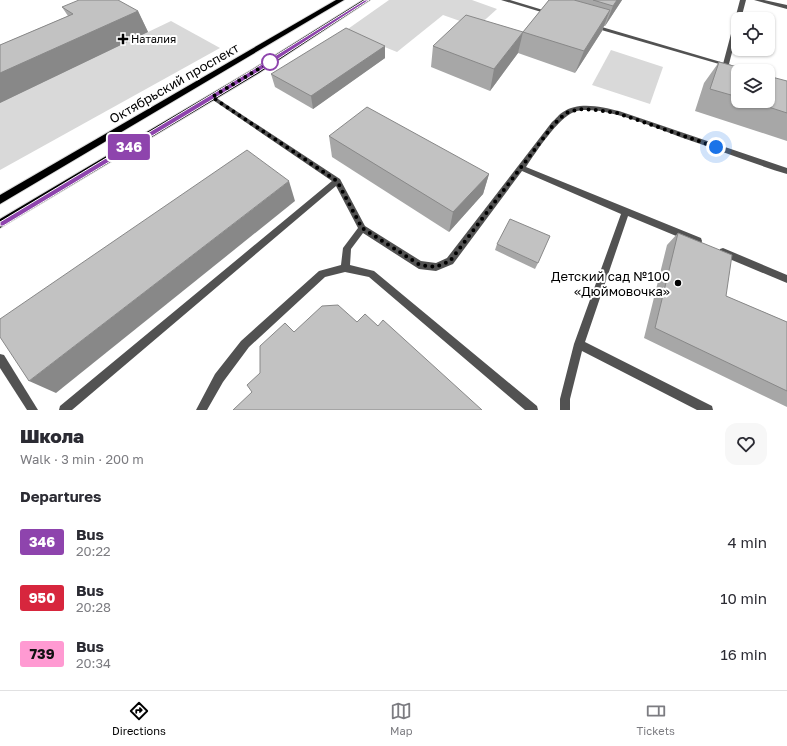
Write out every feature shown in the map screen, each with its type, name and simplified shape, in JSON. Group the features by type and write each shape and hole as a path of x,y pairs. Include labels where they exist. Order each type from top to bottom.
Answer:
{"main road":[{"name":"Октябрьский проспект","path":"0,200 341,0"},
{"path":"0,224 212,97 367,0"}],"street":[{"path":"504,0 558,15"},
{"path":"588,24 729,65 743,0"},
{"path":"757,0 787,7"},
{"path":"212,97 337,181 362,228 420,265 436,267 450,261 554,124 566,113 579,109 617,113 787,171"},
{"path":"522,168 787,279"},
{"path":"64,410 337,181"},
{"path":"565,410 565,399 579,344 626,212"},
{"path":"345,268 347,248 362,228"},
{"path":"201,410 219,378 245,344 322,274 345,268 371,274 533,410"},
{"path":"579,344 708,410"},
{"path":"0,359 33,410"}],"shaded area":[{"path":"389,0 472,0 497,9 477,27 443,15 397,52 345,31"},
{"path":"171,21 220,48 0,170 0,103"},
{"path":"611,50 663,67 650,104 592,85"}],"building":[{"path":"79,0 118,0 138,11 0,73 0,45 73,14 62,7"},
{"path":"549,0 574,0 610,10 584,51 523,32"},
{"path":"593,0 617,0 613,6"},
{"path":"466,15 523,32 494,69 433,46"},
{"path":"346,28 385,46 311,96 271,74"},
{"path":"719,62 731,65 731,95 710,89"},
{"path":"775,78 787,81 787,113 772,108 775,108"},
{"path":"367,107 489,174 453,212 329,136"},
{"path":"247,150 289,181 29,381 0,337 0,319"},
{"path":"510,219 550,236 538,263 497,244"},
{"path":"678,233 732,255 726,296 787,322 787,391 655,328"},
{"path":"338,305 357,322 365,314 378,326 383,320 482,410 233,410 252,392 247,385 260,373 260,346 285,323 294,332 322,306"}],"bus line":[{"name":"346","path":"0,224 256,70 367,0"}],"place":[{"name":"Наталия","path":"123,39"},
{"name":"Детский сад №100 «Дюймовочка»","path":"678,283"}],"route":[{"path":"270,62 212,97 337,181 362,228 420,265 436,267 450,261 554,124 566,113 579,109 617,113 716,147"}]}
